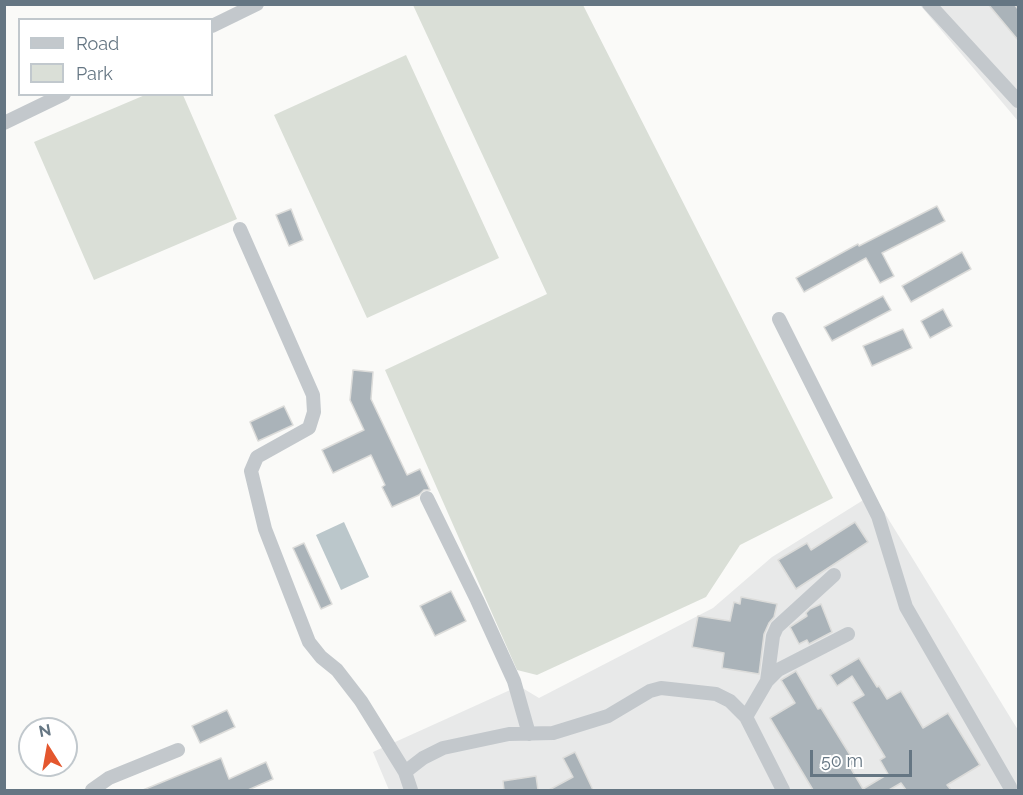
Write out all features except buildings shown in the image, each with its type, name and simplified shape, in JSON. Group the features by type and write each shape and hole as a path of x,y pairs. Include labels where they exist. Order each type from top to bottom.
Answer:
{"street":[{"path":"213,26 257,4"},
{"path":"929,4 1018,101"},
{"path":"4,123 60,96"},
{"path":"240,229 314,395 314,412 309,428 257,457 251,471 265,528 309,642 361,701 405,772 411,790"},
{"path":"779,319 878,516 906,607 1010,788"},
{"path":"427,498 514,681 529,734"},
{"path":"767,681 773,636 777,627 834,575"},
{"path":"746,717 767,681 778,670 848,634"},
{"path":"405,772 423,758 443,748 509,734 553,733 608,716 650,691 661,688 716,694 730,701 746,717 783,790"},
{"path":"92,790 110,778 178,750"}],"shaded area":[{"path":"920,5 1018,5 1018,121"},
{"path":"873,494 1018,730 1018,790 389,790 373,752 519,686 539,698 713,608 772,557"},
{"path":"344,522 369,577 341,590 316,535"}],"green space":[{"path":"413,5 583,5 833,498 740,545 706,597 537,675 517,670 385,370 547,294"},
{"path":"406,55 499,258 367,318 274,115"},
{"path":"143,96 183,96 237,219 94,280 34,142"}]}
